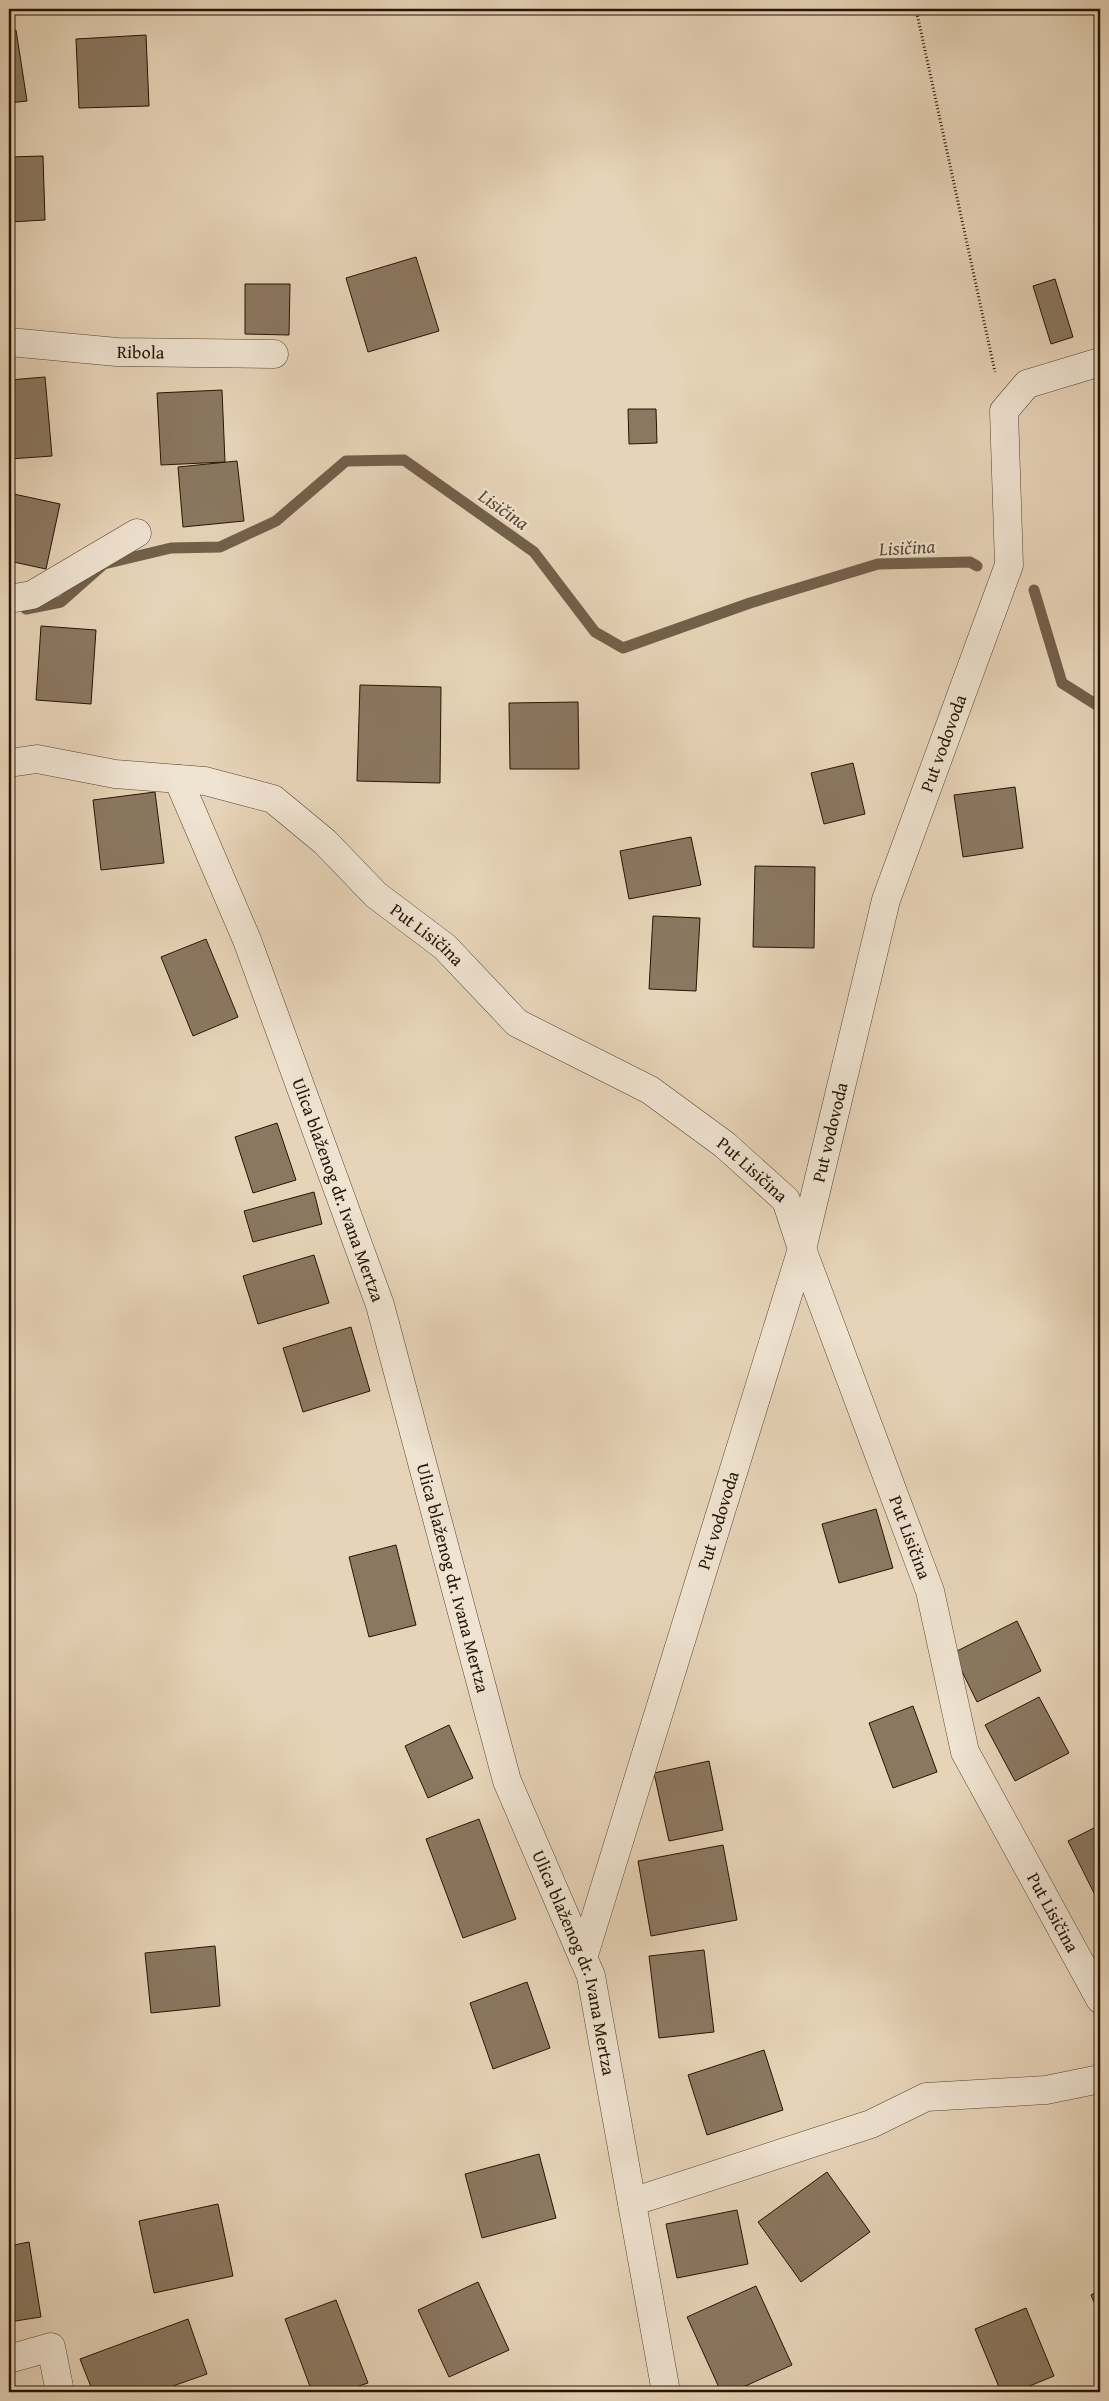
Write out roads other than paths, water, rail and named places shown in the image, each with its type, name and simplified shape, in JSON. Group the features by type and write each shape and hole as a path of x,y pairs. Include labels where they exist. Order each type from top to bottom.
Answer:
{"street":[{"name":"Ribola","path":"9,342 117,352 274,354"},
{"name":"Put vodovoda","path":"583,1958 802,1249 886,900 1009,564 1004,411 1027,384 1100,362"},
{"path":"9,599 32,595 138,533"},
{"name":"Put Lisičina","path":"9,763 37,759 115,774 204,781 273,799 325,842 376,895 445,947 517,1023 650,1090 725,1145 786,1200 802,1249 930,1591 965,1752 1100,1999"},
{"name":"Ulica blaženog dr. Ivana Mertza","path":"178,779 247,940 380,1305 506,1781 591,1976 666,2392"},
{"path":"632,2202 871,2124 926,2097 1046,2090 1100,2079"},
{"path":"9,2359 51,2347 60,2392"}],"waterway":[{"name":"Lisičina","path":"26,609 61,602 104,564 171,548 220,547 276,521 346,461 404,460 534,552 595,632 623,648 750,603 878,564 970,562 977,566"},
{"path":"1034,590 1062,683 1100,707"}]}
